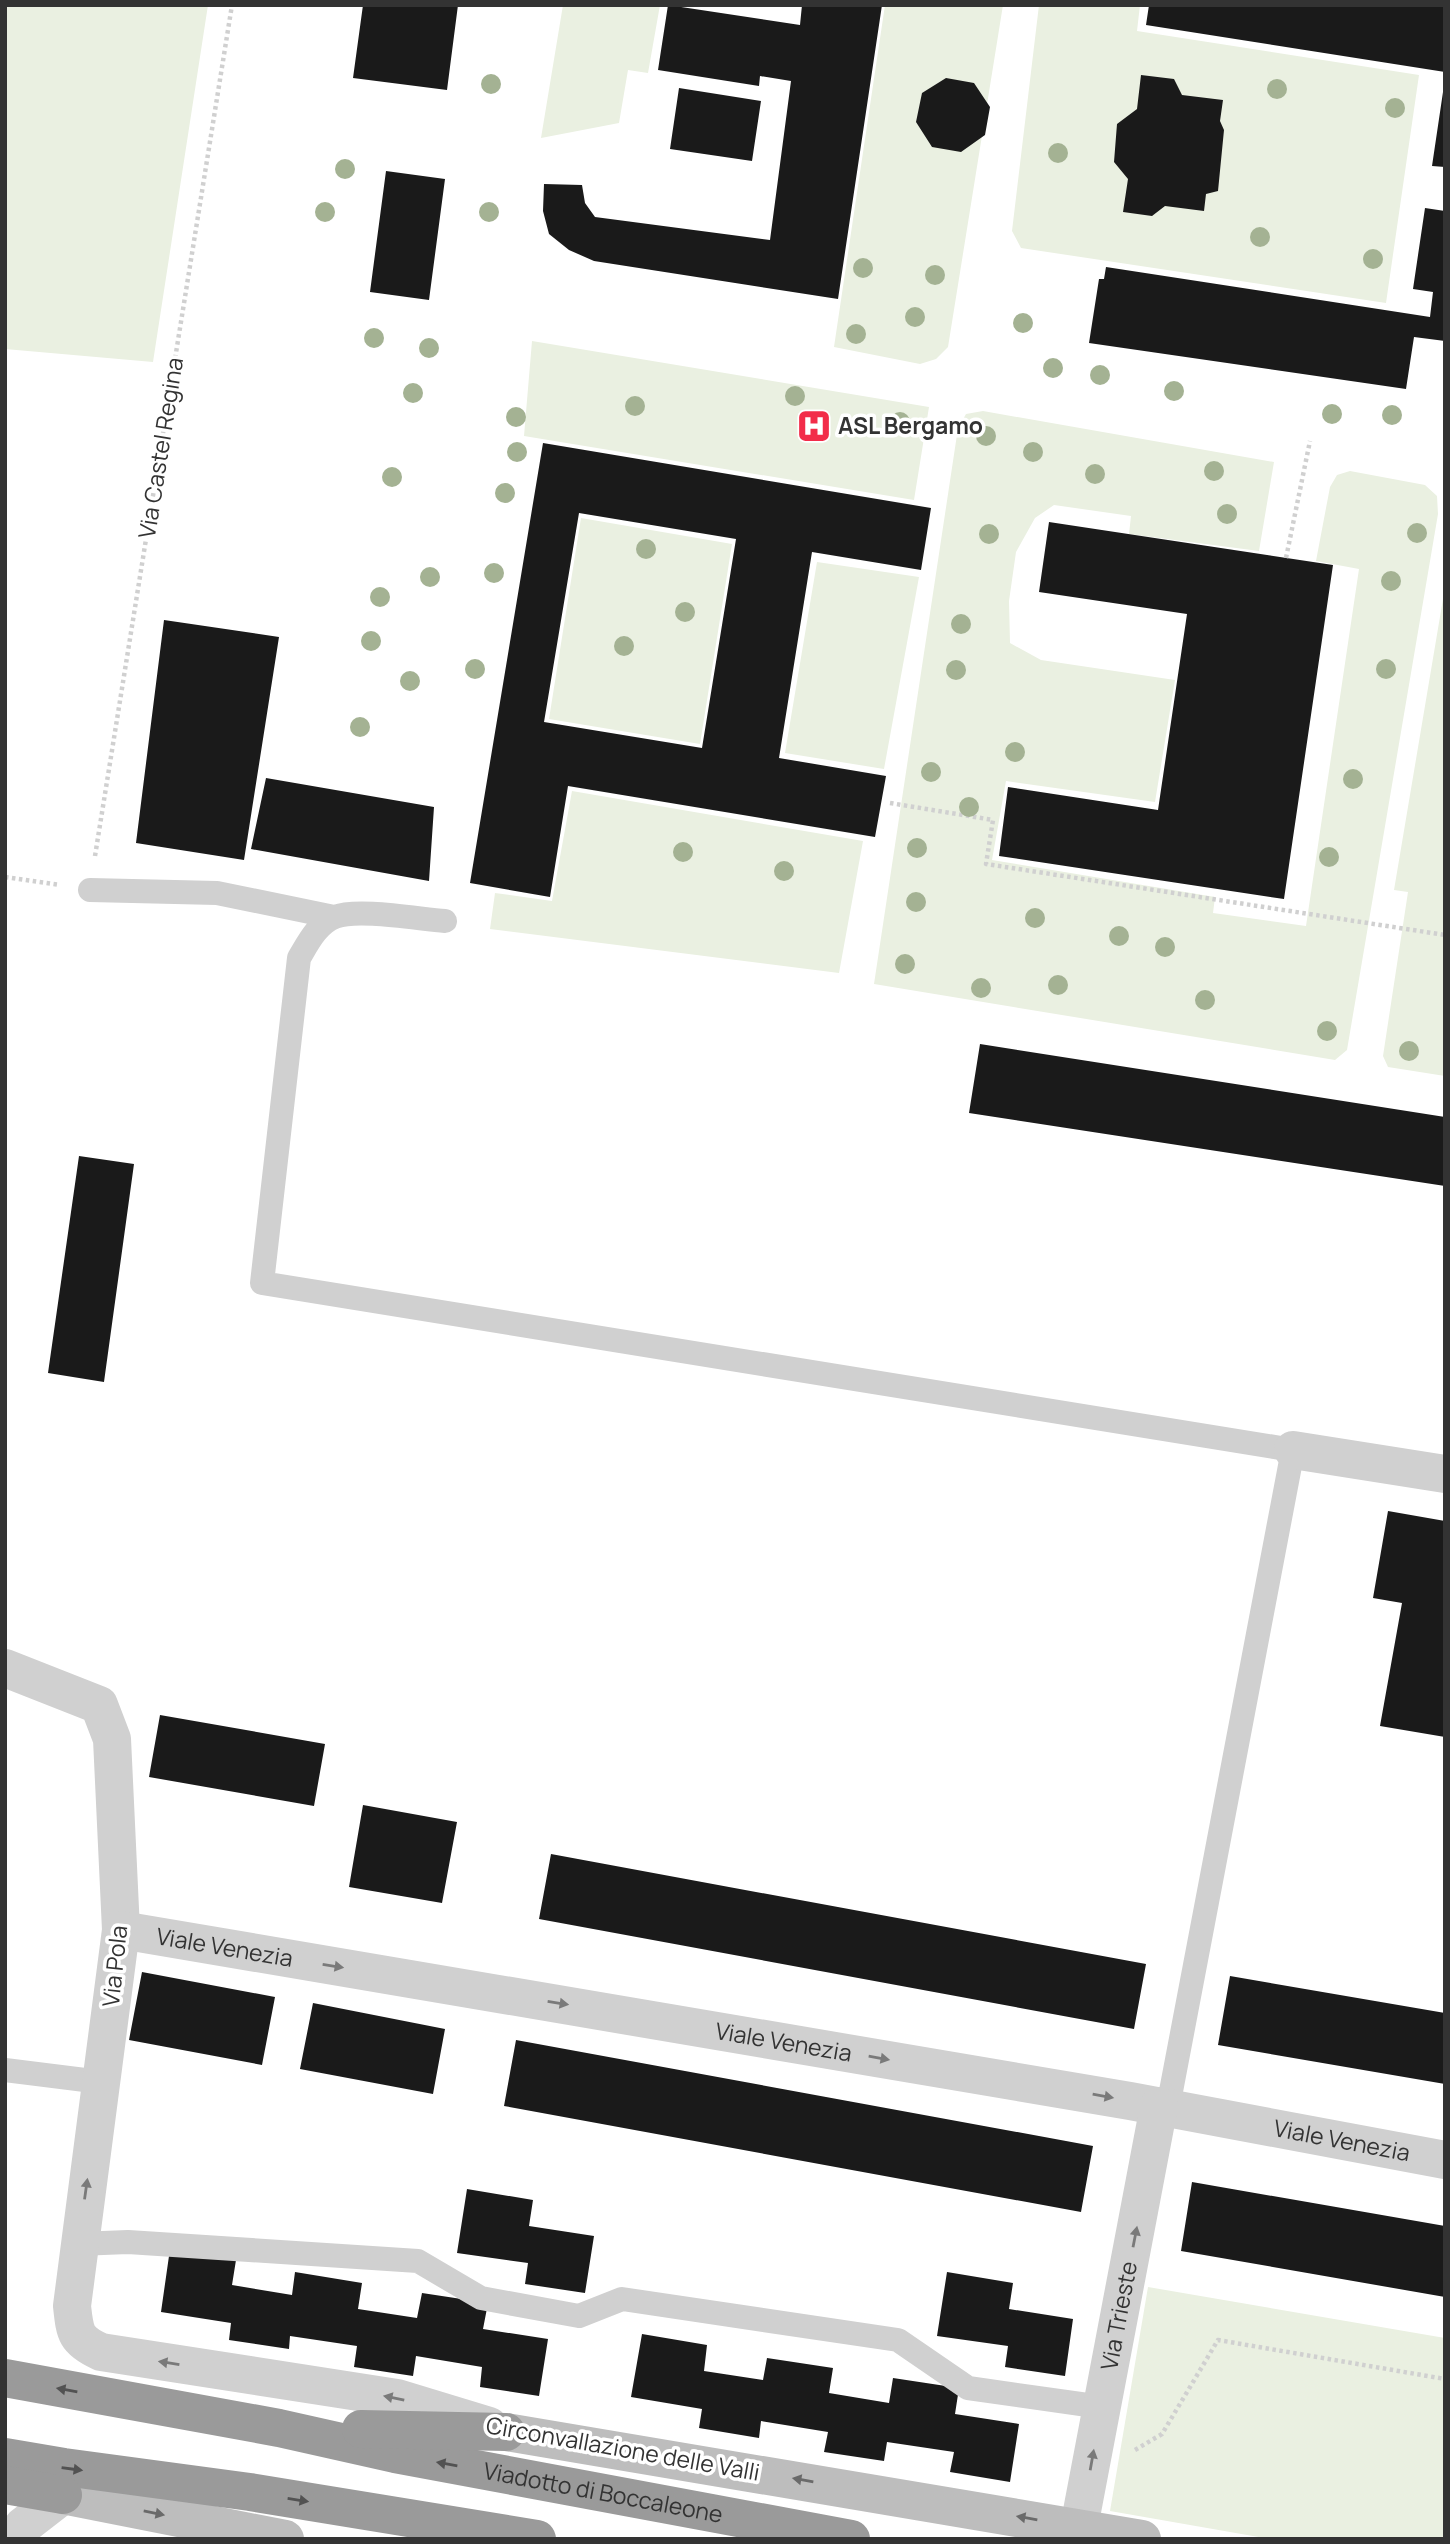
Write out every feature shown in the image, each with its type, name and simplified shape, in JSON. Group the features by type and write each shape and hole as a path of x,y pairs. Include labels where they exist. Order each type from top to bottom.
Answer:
{"highway":[{"path":"5,2378 279,2428 506,2432"},
{"name":"Viadotto di Boccaleone","path":"279,2428 395,2454 851,2539"},
{"path":"5,2457 64,2468 389,2514 537,2539"},
{"path":"5,2485 64,2495"}],"main road":[{"name":"Circonvallazione delle Valli","path":"506,2432 1142,2539"},
{"path":"64,2495 285,2539"}],"street":[{"path":"1293,1450 1445,1474"},
{"name":"Via Pola","path":"5,1668 99,1705 112,1739 121,1930 78,2244 72,2306 75,2329"},
{"name":"Viale Venezia","path":"121,1930 1164,2107 1445,2160"},
{"name":"Via Trieste","path":"1079,2527 1164,2107"},
{"name":"Circonvallazione delle Valli","path":"75,2329 84,2344 102,2352 397,2398 506,2432"},
{"path":"13,2539 23,2526 64,2495"}],"lane":[{"path":"90,890 217,893 334,917 354,914 444,921"},
{"path":"334,917 314,933 299,958 262,1283 1293,1450 1164,2107"},
{"path":"5,2070 101,2082"},
{"path":"78,2244 128,2242 418,2261 481,2298 579,2316 622,2299 898,2340 968,2388 1102,2407"}],"path":[{"name":"Via Castel Regina","path":"90,890 232,5"},
{"path":"1286,558 1310,440"},
{"path":"890,803 993,820 986,864 1445,935"},
{"path":"5,877 90,890"},
{"path":"1089,2477 1162,2434 1218,2340 1445,2379"}],"green space":[{"path":"5,5 208,5 153,362 5,349"},
{"path":"563,5 660,5 648,73 628,70 619,123 541,138"},
{"path":"885,5 1003,5 948,347 936,359 920,364 834,347"},
{"path":"1039,5 1140,5 1137,31 1419,75 1386,303 1021,248 1012,231"},
{"path":"532,341 929,407 914,500 524,436"},
{"path":"983,411 1274,462 1259,551 1129,534 1131,516 1054,505 1035,518 1016,552 1009,601 1010,643 1041,660 1175,680 1155,802 1006,781 992,860 1215,897 1213,913 1306,926 1359,569 1316,561 1330,487 1337,475 1350,471 1425,485 1437,496 1438,514 1347,1050 1335,1060 874,984 958,428 966,414"},
{"path":"581,518 732,544 700,744 549,719"},
{"path":"817,562 919,577 884,769 785,753"},
{"path":"1445,587 1445,1076 1388,1067 1383,1056 1408,892 1394,890"},
{"path":"572,791 863,841 839,973 490,929 495,893 552,901"},
{"path":"1148,2287 1445,2338 1445,2539 1270,2539 1110,2511"}],"building":[{"path":"363,5 458,5 447,90 353,78"},
{"path":"668,5 800,25 802,5 882,5 838,299 594,261 569,250 549,234 543,211 544,184 582,185 585,203 595,217 770,240 791,81 760,76 759,86 658,70"},
{"path":"1149,5 1445,5 1445,72 1146,25"},
{"path":"1141,75 1174,79 1182,95 1223,100 1220,121 1224,130 1218,191 1206,194 1204,211 1165,206 1152,216 1123,212 1128,179 1114,162 1117,124 1137,109"},
{"path":"946,78 974,83 990,107 985,135 961,152 932,147 916,122 922,93"},
{"path":"679,88 761,101 752,161 670,149"},
{"path":"1445,92 1445,167 1432,166"},
{"path":"386,171 445,179 429,300 370,292"},
{"path":"1425,208 1445,211 1445,341 1414,337 1406,389 1089,343 1099,279 1104,279 1106,267 1430,317 1433,292 1413,289"},
{"path":"543,443 931,508 921,570 812,552 779,758 886,776 875,837 568,786 550,897 470,883","holes":["579,513 736,539 702,748 544,722"]},
{"path":"1049,522 1333,565 1284,899 999,856 1008,787 1158,810 1187,614 1039,592"},
{"path":"164,620 279,637 244,860 136,843"},
{"path":"266,778 434,807 429,881 251,849"},
{"path":"980,1044 1445,1117 1445,1186 969,1113"},
{"path":"79,1156 134,1164 104,1382 48,1373"},
{"path":"1388,1511 1445,1521 1445,1737 1380,1726 1402,1603 1373,1598"},
{"path":"160,1715 325,1744 314,1806 149,1777"},
{"path":"363,1805 457,1822 442,1903 349,1887"},
{"path":"551,1854 1146,1964 1134,2029 539,1919"},
{"path":"142,1972 275,1997 262,2065 129,2040"},
{"path":"1230,1976 1445,2013 1445,2084 1218,2045"},
{"path":"313,2003 445,2029 433,2094 300,2069"},
{"path":"516,2040 1093,2146 1081,2212 504,2106"},
{"path":"1192,2182 1445,2226 1445,2297 1181,2251"},
{"path":"467,2189 533,2200 529,2226 594,2236 585,2293 525,2284 528,2263 457,2253"},
{"path":"170,2249 236,2260 232,2285 292,2295 295,2272 362,2283 358,2309 417,2318 422,2293 488,2303 483,2329 548,2339 539,2396 480,2387 482,2367 416,2356 413,2376 354,2367 357,2346 290,2336 289,2349 229,2340 231,2323 161,2312"},
{"path":"947,2272 1013,2283 1009,2309 1073,2319 1065,2376 1005,2367 1008,2346 937,2336"},
{"path":"642,2334 707,2345 704,2371 763,2380 767,2358 833,2368 829,2393 889,2403 893,2378 959,2388 955,2414 1019,2424 1010,2482 950,2472 954,2452 887,2442 884,2461 824,2452 828,2432 761,2421 759,2438 699,2428 702,2409 631,2397"}],"place":[{"name":"ASL Bergamo","path":"814,426"}]}
